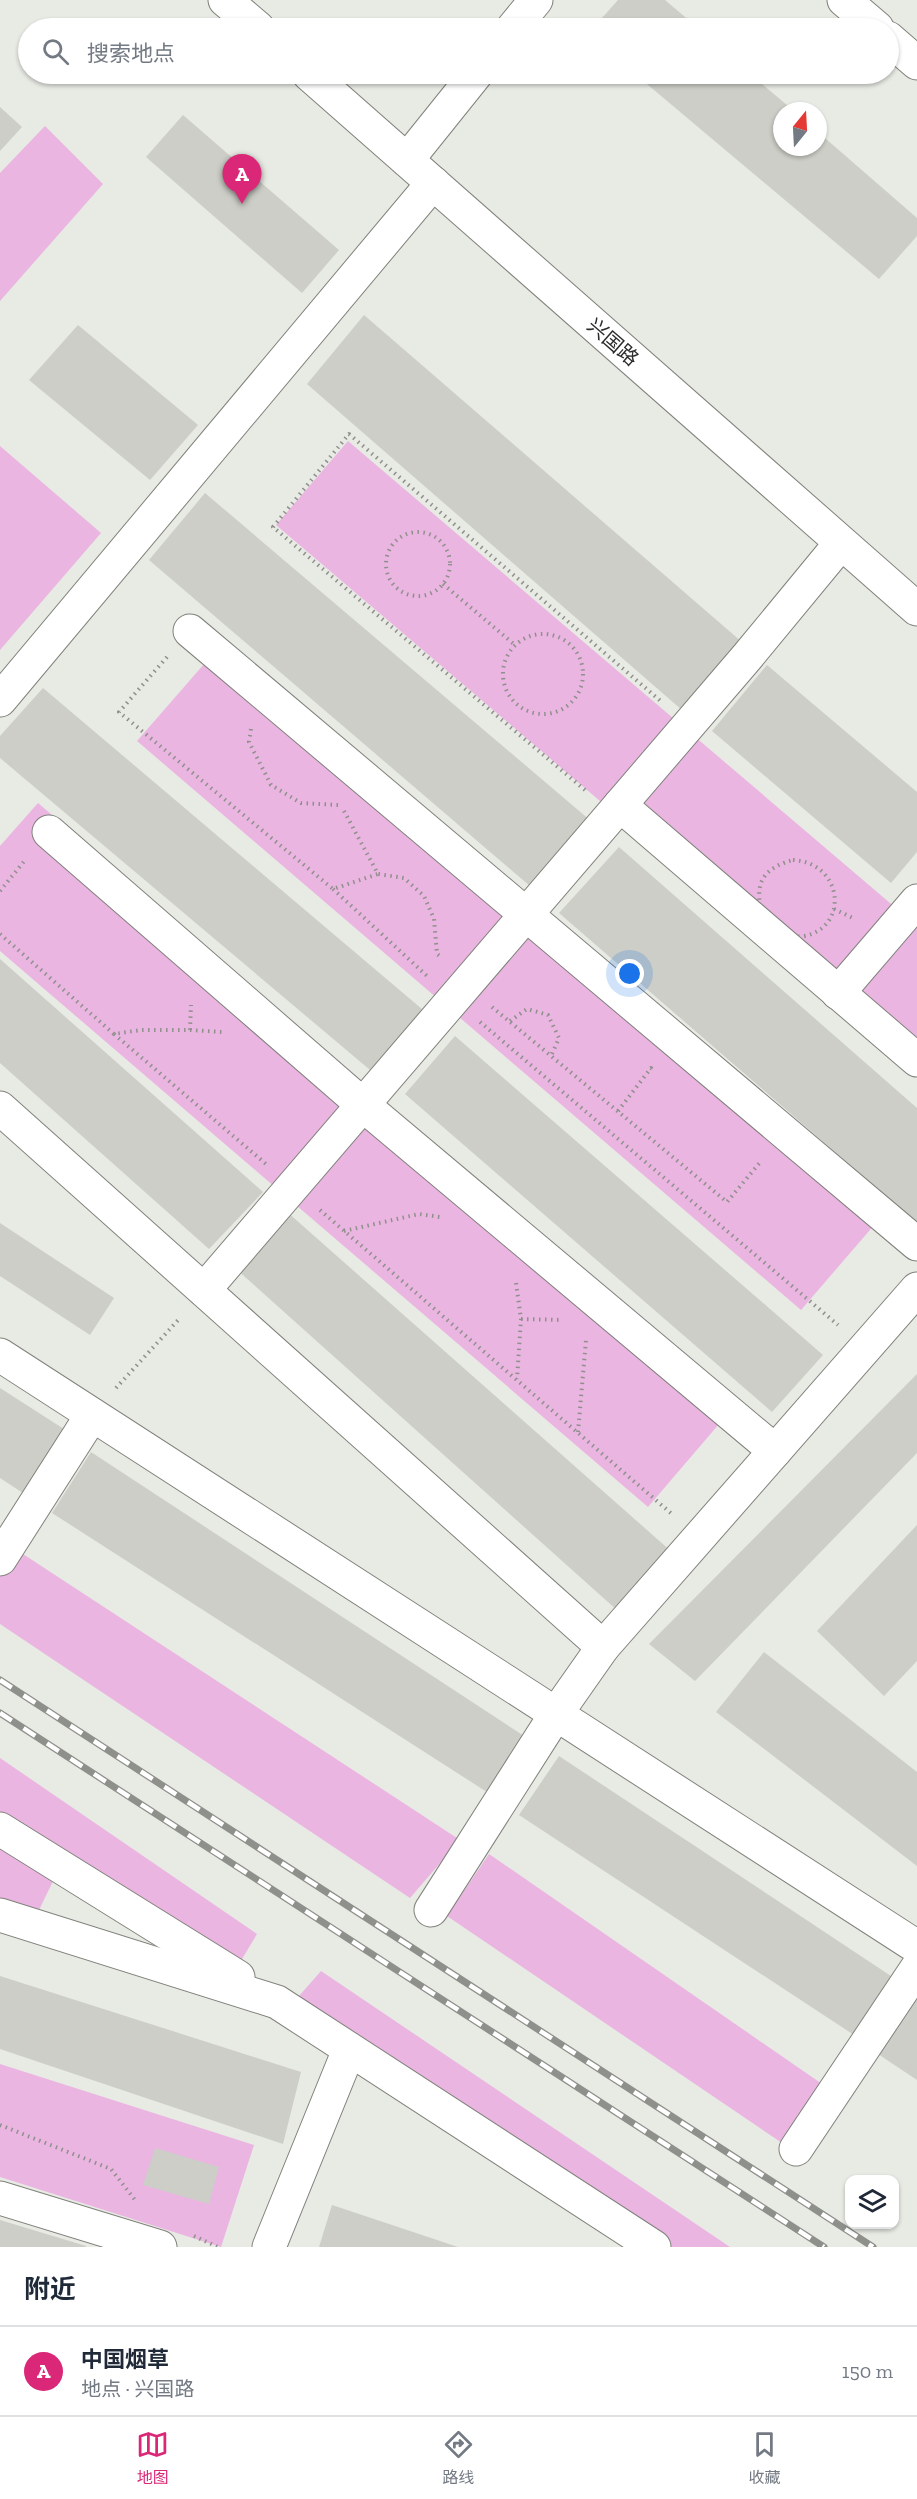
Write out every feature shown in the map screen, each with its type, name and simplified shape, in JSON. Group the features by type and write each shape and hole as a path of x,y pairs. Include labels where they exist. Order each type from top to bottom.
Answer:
{"street":[{"path":"225,0 246,18"},
{"path":"521,18 536,0"},
{"path":"844,0 865,18"},
{"path":"899,47 917,63"},
{"name":"兴国路","path":"320,84 917,609"},
{"path":"406,160 468,84"},
{"path":"0,700 433,183"},
{"path":"204,1290 841,543"},
{"path":"190,631 917,1244"},
{"path":"616,809 767,932 917,1060"},
{"path":"49,832 363,1105 775,1451"},
{"path":"838,993 917,901"},
{"path":"0,1108 603,1647"},
{"path":"431,1910 556,1714 603,1647 917,1288"},
{"path":"0,1355 917,1947"},
{"path":"0,1559 92,1415"},
{"path":"0,1829 278,2002 654,2247"},
{"path":"0,1915 278,2002"},
{"path":"796,2149 917,1968"},
{"path":"269,2247 349,2050"},
{"path":"0,2198 173,2240"}],"path":[{"path":"616,809 273,526 349,435 688,725"},
{"path":"416,531 436,537 449,554 448,575 443,584 425,595 404,593 395,587 386,568 389,548 405,534 416,531"},
{"path":"443,584 515,645"},
{"path":"190,631 119,712 459,992 865,1348"},
{"path":"546,634 559,637 570,644 579,654 584,679 580,692 572,703 561,711 548,715 522,710 512,700 505,689 502,675 504,661 515,645 533,635 546,634"},
{"path":"257,687 249,742 271,785 301,803 341,805 378,874"},
{"path":"805,860 817,866 833,885 834,909 828,921 819,930 807,935 794,936 767,932 758,905 758,892 762,880 780,863 805,860"},
{"path":"333,889 378,874 404,878 424,896 434,919 437,954 459,992 510,1021 727,1202 785,1134"},
{"path":"0,934 699,1538"},
{"path":"114,1034 141,1030 190,1030 191,956"},
{"path":"510,1021 527,1009 548,1016 559,1038 551,1056"},
{"path":"618,1111 651,1068 659,1075"},
{"path":"753,1154 761,1161"},
{"path":"344,1231 419,1214 450,1219"},
{"path":"516,1276 521,1319 517,1379"},
{"path":"92,1415 204,1290"},
{"path":"578,1432 590,1295"},
{"path":"0,2125 111,2169 139,2205"},
{"path":"173,2240 218,2247"}],"shaded area":[{"path":"45,126 103,184 0,301 0,173"},
{"path":"348,441 917,926 917,1071 276,525"},
{"path":"0,446 101,533 0,650"},
{"path":"225,640 888,1209 801,1310 137,741"},
{"path":"38,803 737,1403 648,1507 0,951 0,846"},
{"path":"0,1539 460,1840 410,1898 0,1624"},
{"path":"0,1758 257,1934 236,1969 0,1814"},
{"path":"0,1839 57,1873 38,1912 0,1900"},
{"path":"489,1854 825,2086 785,2145 447,1916"},
{"path":"321,1971 730,2247 646,2247 292,2004"},
{"path":"0,2064 254,2145 221,2247 0,2177"}],"building":[{"path":"618,0 665,0 686,18 602,18"},
{"path":"647,84 762,84 783,102 773,102 773,156 827,156 827,140 917,218 917,236 879,279"},
{"path":"0,107 22,127 0,151"},
{"path":"183,115 339,250 302,293 146,157"},
{"path":"364,315 750,649 690,717 307,384"},
{"path":"78,325 198,425 150,480 29,380"},
{"path":"205,493 591,821 530,886 149,560"},
{"path":"767,665 917,792 917,852 891,883 712,731"},
{"path":"43,688 429,1015 376,1075 0,758 0,736"},
{"path":"619,847 917,1108 917,1223 559,913"},
{"path":"0,959 263,1192 209,1249 0,1063"},
{"path":"455,1036 823,1355 772,1412 405,1094"},
{"path":"286,1211 673,1553 618,1611 235,1268"},
{"path":"0,1223 114,1298 90,1335 0,1276"},
{"path":"917,1374 917,1453 695,1681 649,1644"},
{"path":"0,1388 67,1431 26,1495 0,1478"},
{"path":"91,1452 527,1738 490,1794 52,1513"},
{"path":"917,1525 917,1661 884,1696 817,1631"},
{"path":"764,1652 917,1772 917,1866 716,1712"},
{"path":"559,1756 894,1978 854,2035 519,1815"},
{"path":"0,1976 301,2072 283,2144 0,2049"},
{"path":"917,1992 917,2080 875,2052"},
{"path":"155,2148 219,2167 209,2204 143,2185"},
{"path":"332,2205 458,2247 319,2247"},
{"path":"0,2220 86,2246 86,2247 0,2247"}],"railway":[{"path":"0,1680 873,2247"},
{"path":"0,1713 824,2247"}],"place":[{"name":"中国烟草","path":"242,204"}]}
